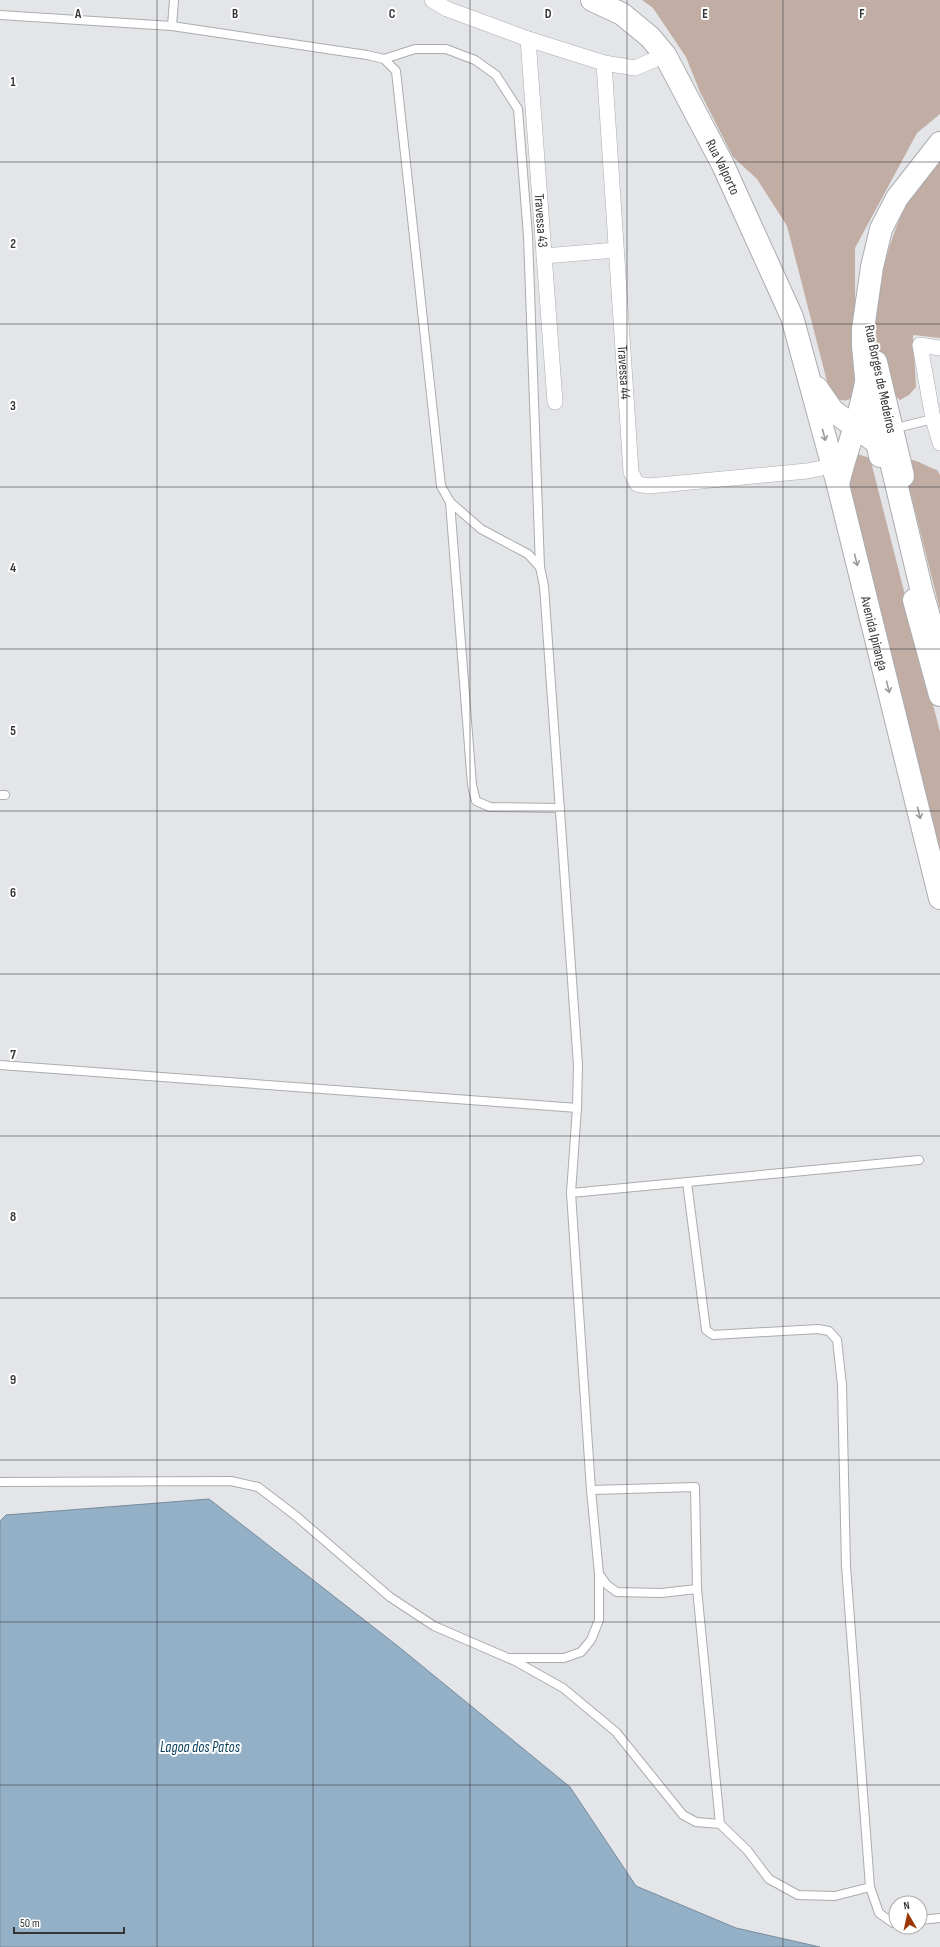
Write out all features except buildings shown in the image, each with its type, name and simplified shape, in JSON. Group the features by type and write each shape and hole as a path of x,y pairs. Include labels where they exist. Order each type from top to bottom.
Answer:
{"main road":[{"name":"Rua Valporto","path":"592,0 622,14 650,37 666,54 723,164 792,317 807,370"},
{"path":"866,312 872,267 881,230 897,198 940,143"},
{"name":"Rua Borges de Medeiros","path":"866,312 863,329 866,382 876,442 923,636 940,695"},
{"name":"Rua Borges de Medeiros","path":"866,312 870,323 878,370 940,642"},
{"path":"807,370 822,398 833,411 876,442 887,453 891,462 922,592 940,655"},
{"name":"Avenida Ipiranga","path":"807,370 835,475 940,898"},
{"path":"835,475 856,427 866,382"}],"street":[{"path":"432,0 447,9 528,39 604,63 635,68 666,54"},
{"name":"Travessa 43","path":"528,39 555,402"},
{"name":"Travessa 44","path":"604,63 631,472 637,484 649,486 807,471 835,475"},
{"path":"544,256 616,250"},
{"path":"940,348 920,345 933,419 940,443"}],"lane":[{"path":"172,26 174,0"},
{"path":"0,15 172,26 384,59 415,49 446,49 475,60 496,75 518,109 528,236 540,567 544,586 578,1065 577,1108 571,1193 591,1490 599,1574 599,1620 591,1640 581,1652 564,1658 508,1658"},
{"path":"384,59 396,71 441,486 450,502 481,529 528,554 540,567"},
{"path":"900,427 933,419"},
{"path":"450,502 472,785 476,801 490,807 560,808"},
{"path":"0,1065 577,1108"},
{"path":"571,1193 919,1160"},
{"path":"687,1182 706,1330 713,1335 818,1330 829,1331 837,1340 842,1385 846,1566 870,1886 879,1913 888,1919"},
{"path":"0,1482 231,1481 258,1487 296,1516 390,1597 434,1626 508,1658 563,1688 616,1732 683,1816 696,1822 720,1824 747,1850 769,1879 798,1895 835,1896 870,1886"},
{"path":"591,1490 695,1486 697,1589 720,1824"},
{"path":"599,1574 607,1585 617,1592 661,1593 697,1589"},
{"path":"928,1919 940,1918"}],"shaded area":[{"path":"642,0 940,0 940,114 917,133 855,248 855,395 849,400 839,400 830,393 787,226 757,179 733,157 700,92 686,57 653,8"},
{"path":"940,160 940,338 913,335 916,387 909,395 900,400 886,382 878,358 876,330 878,300 883,269 891,241 901,216 912,196"},
{"path":"857,454 870,458 940,732 940,851 847,476"},
{"path":"911,460 917,461 937,470 940,475 940,610 903,463"}],"water":[{"name":"Lagoa dos Patos","path":"209,1499 399,1647 570,1787 636,1886 736,1928 820,1947 0,1947 0,1521 6,1515"}]}
